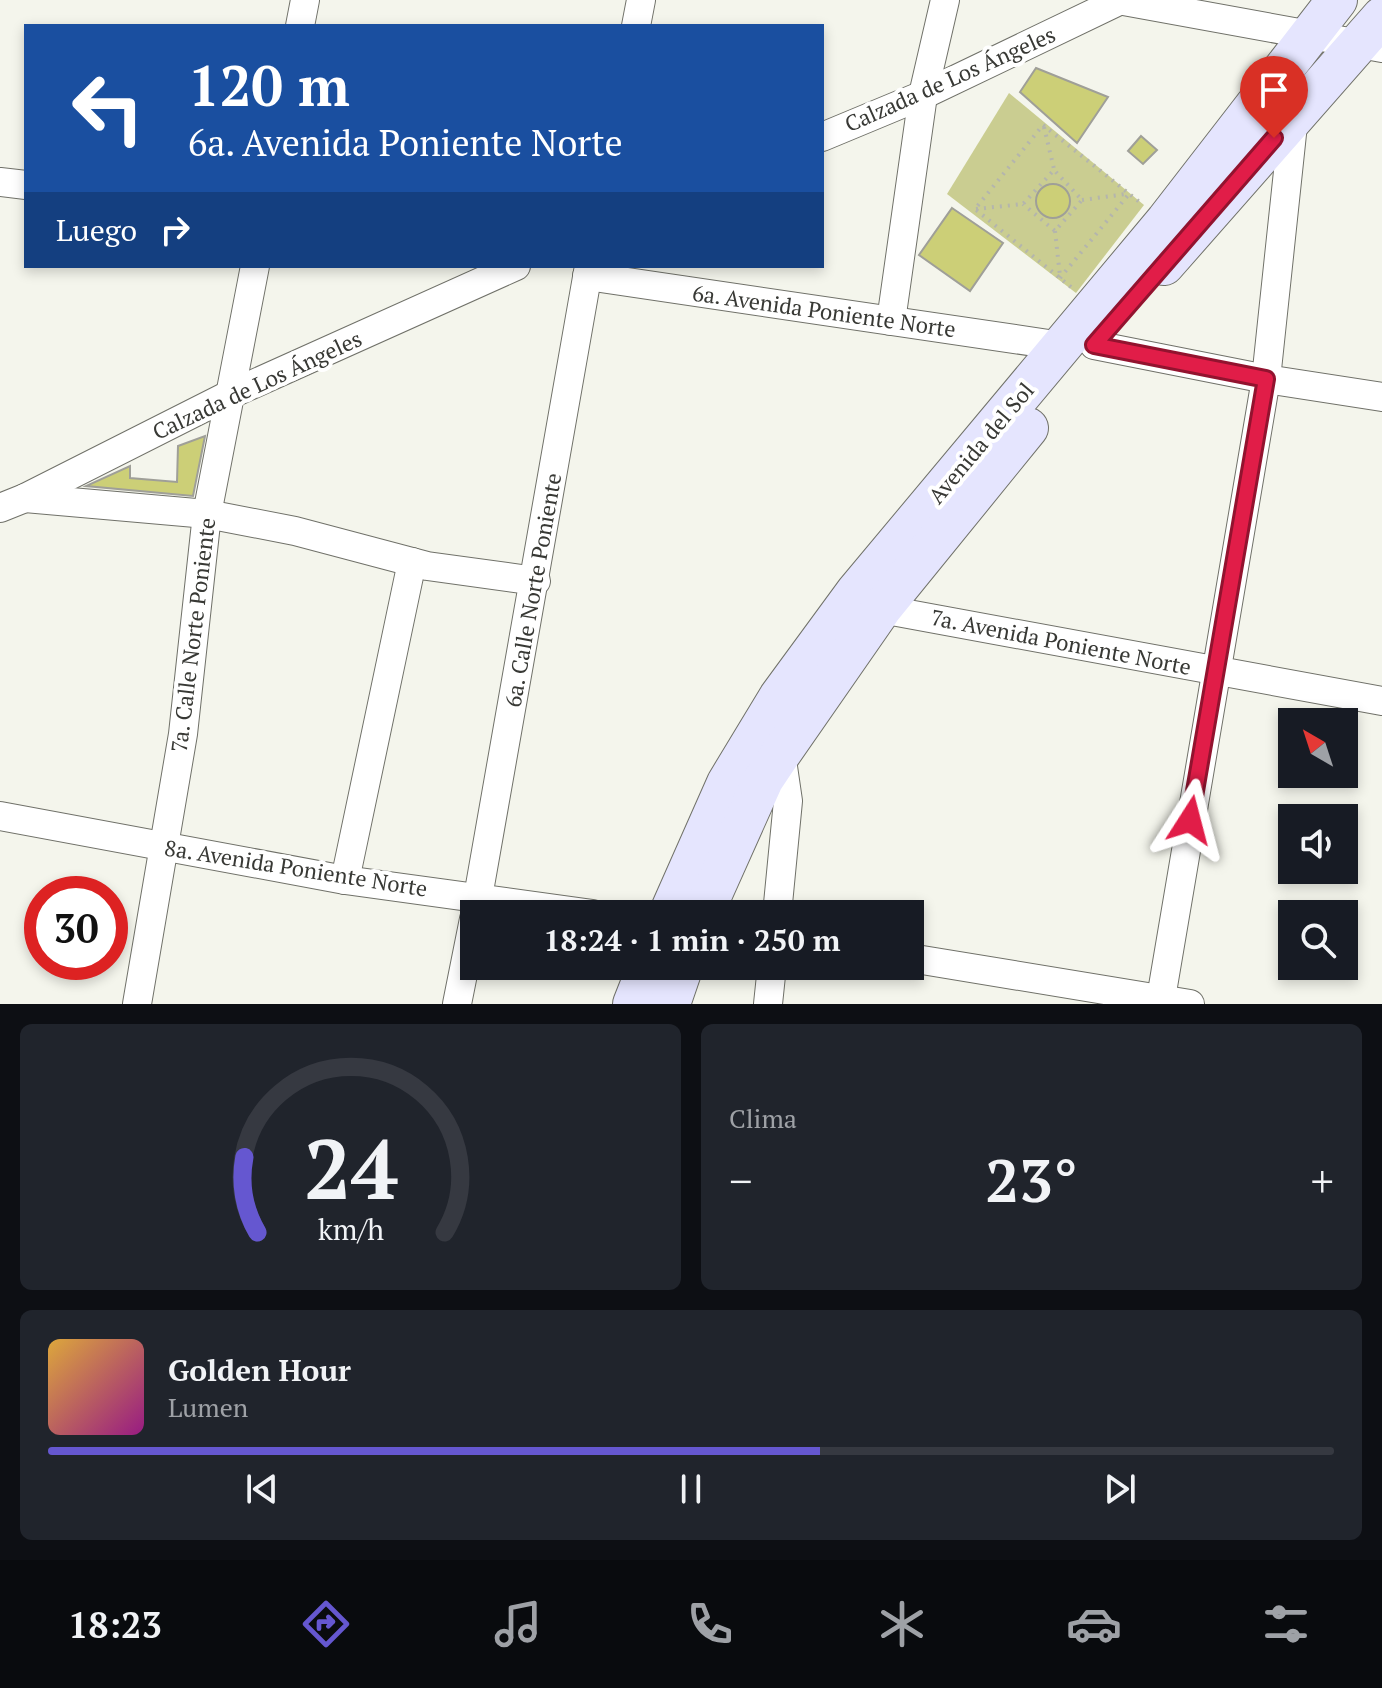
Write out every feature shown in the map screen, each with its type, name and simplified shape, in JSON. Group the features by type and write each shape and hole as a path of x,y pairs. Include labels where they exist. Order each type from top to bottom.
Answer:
{"main road":[{"name":"Avenida del Sol","path":"709,900 763,780 881,609 1166,221 1337,0"},
{"name":"Avenida del Sol","path":"675,900 727,783 779,697 856,592 1083,332 1373,36"},
{"path":"633,1004 642,980"},
{"path":"670,1004 678,980"}],"street":[{"path":"300,24 305,0"},
{"path":"636,24 641,0"},
{"path":"891,321 923,95 945,0"},
{"path":"1120,0 1310,37 1373,36"},
{"name":"Calzada de Los Ángeles","path":"824,136 923,95 1120,0"},
{"path":"1161,1002 1214,671 1266,379 1294,115"},
{"path":"0,182 24,185"},
{"name":"7a. Calle Norte Poniente","path":"137,1004 183,734 207,514 255,268"},
{"name":"Calzada de Los Ángeles","path":"13,503 229,395 512,268"},
{"name":"6a. Avenida Poniente Norte","path":"588,271 891,321 1083,332 1266,379 1382,397"},
{"name":"6a. Calle Norte Poniente","path":"478,900 588,271"},
{"path":"13,503 207,514 295,531 412,562 536,581"},
{"path":"345,880 412,562"},
{"name":"7a. Avenida Poniente Norte","path":"881,609 1382,701"},
{"path":"778,900 788,801 781,753"},
{"name":"8a. Avenida Poniente Norte","path":"0,816 345,880 460,906"},
{"path":"924,960 1161,1002 1190,1004"},
{"name":"6a. Calle Norte Poniente","path":"457,1004 462,980"},
{"path":"768,1004 771,980"}],"path":[{"path":"1043,125 1166,221"},
{"path":"1043,125 1054,170 1082,200"},
{"path":"975,209 1043,125"},
{"path":"975,209 1023,204 1054,170"},
{"path":"1055,231 1082,200 1129,194"},
{"path":"1060,278 1129,194"},
{"path":"1023,204 1055,231 1060,278 1083,332"},
{"path":"975,209 1060,278"}],"green space":[{"path":"1009,93 1144,205 1076,293 947,194"}],"building":[{"path":"1036,68 1108,97 1077,143 1020,92"},
{"path":"1141,136 1157,150 1143,164 1128,151"},
{"path":"1053,184 1065,189 1070,201 1065,213 1053,218 1041,213 1036,201 1041,189"},
{"path":"952,208 1003,243 970,291 919,255"},
{"path":"205,436 193,496 86,486 130,466 130,478 177,482 178,446"}],"route":[{"path":"1190,820 1266,379 1094,345 1274,138"}]}
